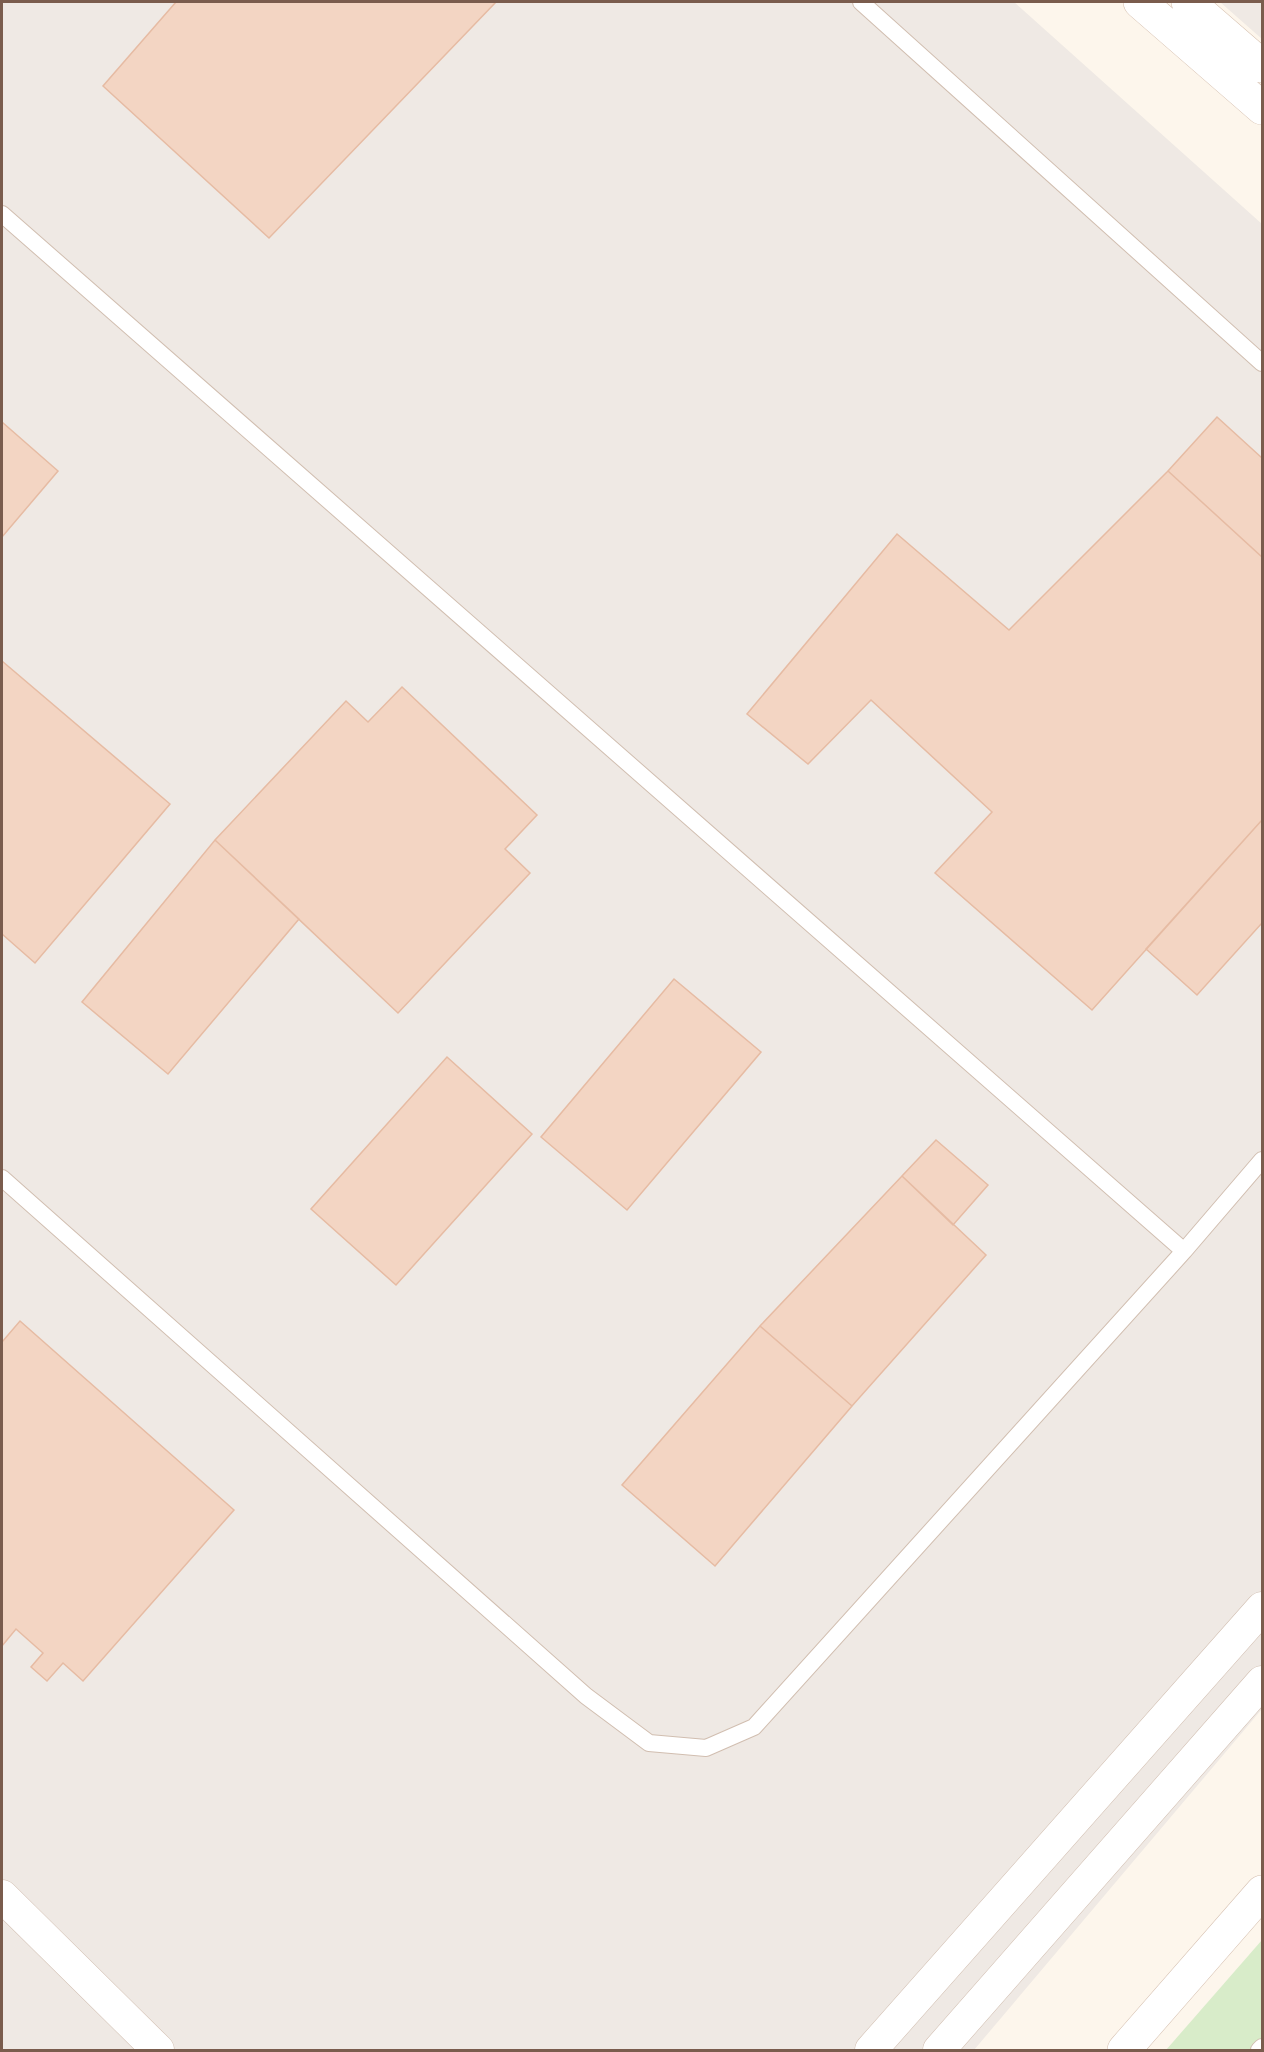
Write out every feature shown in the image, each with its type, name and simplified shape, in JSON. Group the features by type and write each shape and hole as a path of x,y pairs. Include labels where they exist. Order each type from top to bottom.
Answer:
{"street":[{"path":"1140,2 1263,108"},
{"path":"1188,2 1263,66"},
{"path":"871,2050 1263,1608"},
{"path":"939,2050 1263,1682"},
{"path":"1124,2050 1263,1892"},
{"path":"2,1896 158,2050"}],"lane":[{"path":"861,2 1263,363"},
{"path":"2,214 1185,1251"},
{"path":"2,1178 586,1696 649,1743 706,1748 754,1727 1185,1251 1263,1160"},
{"path":"1259,2050 1263,2047"}],"shaded area":[{"path":"2,2 1014,2 1262,224 1262,1709 974,2050 2,2050"},
{"path":"1220,2 1262,2 1262,39"}],"green space":[{"path":"1262,1940 1262,2050 1166,2050"}],"building":[{"path":"176,2 496,2 269,238 103,86"},
{"path":"1217,417 1262,458 1262,557 1168,471"},
{"path":"2,422 58,471 2,537"},
{"path":"1168,471 1262,557 1262,820 1092,1010 935,873 992,812 871,700 808,764 747,714 897,534 1009,630"},
{"path":"2,661 170,804 35,963 2,934"},
{"path":"402,687 537,815 505,849 530,873 398,1013 215,840 346,701 368,722"},
{"path":"1262,820 1262,923 1197,995 1146,949"},
{"path":"215,840 299,919 168,1074 82,1002"},
{"path":"674,979 761,1052 627,1210 541,1137"},
{"path":"447,1057 532,1134 396,1285 311,1209"},
{"path":"936,1140 988,1185 953,1225 902,1176"},
{"path":"902,1176 986,1255 852,1406 760,1326"},
{"path":"20,1321 234,1510 83,1681 63,1663 47,1681 31,1667 43,1653 16,1629 2,1646 2,1342"},
{"path":"760,1326 852,1406 715,1566 622,1485"}]}
